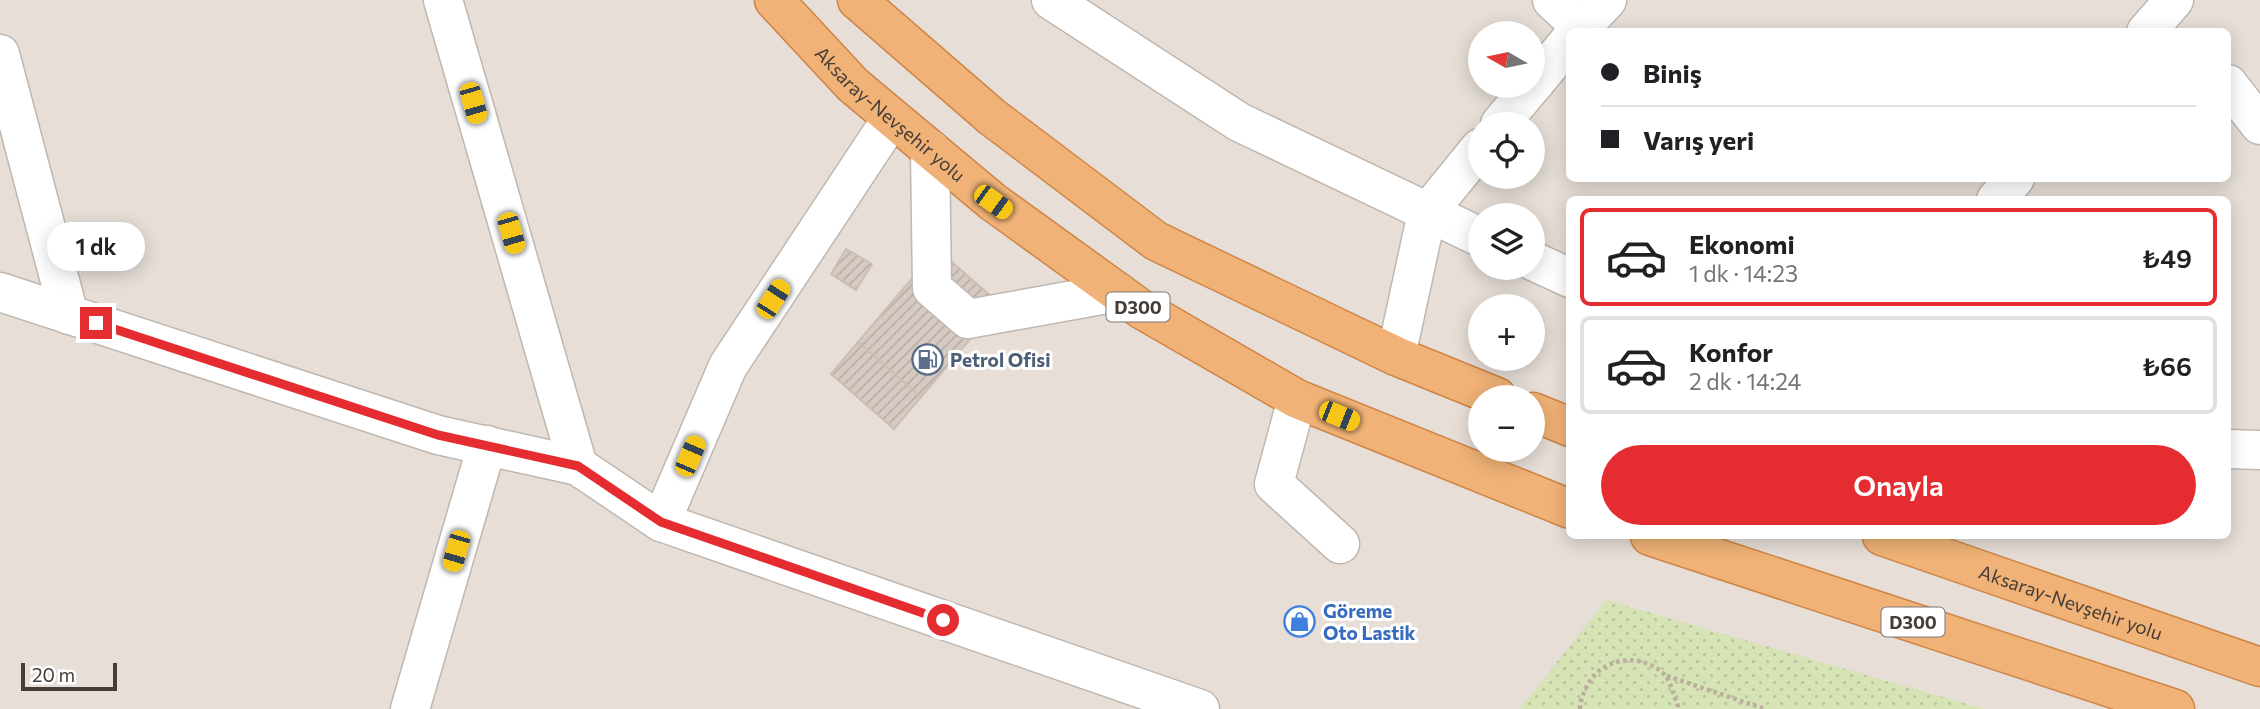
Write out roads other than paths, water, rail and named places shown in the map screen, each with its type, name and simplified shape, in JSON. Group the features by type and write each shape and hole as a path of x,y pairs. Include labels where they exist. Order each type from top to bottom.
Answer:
{"highway":[{"name":"Aksaray-Nevşehir yolu","path":"774,0 853,85 892,118 993,202 1142,309 1297,399 1566,507"},
{"path":"857,0 992,117 1156,241 1396,356 1468,385"},
{"path":"1545,417 1566,425"},
{"name":"D300","path":"1659,539 2175,709"},
{"name":"Aksaray-Nevşehir yolu","path":"1891,539 2260,667"}],"street":[{"path":"443,0 578,466"},
{"path":"1051,0 1239,122 1468,232"},
{"path":"1552,0 1572,28"},
{"path":"1581,28 1607,0"},
{"path":"1545,70 1566,45"},
{"path":"0,54 69,315"},
{"path":"2231,88 2260,124"},
{"path":"1510,112 1522,98"},
{"path":"661,522 728,366 892,118"},
{"path":"930,149 932,288 968,319 1118,292"},
{"path":"1396,356 1427,213 1468,163"},
{"path":"1999,196 2012,182"},
{"path":"1545,267 1566,276"},
{"path":"0,292 438,435 578,466 661,522 1199,709"},
{"path":"1297,399 1275,484 1340,544"},
{"path":"410,709 487,445"},
{"path":"2231,449 2260,450"}],"place":[{"name":"Petrol Ofisi","path":"927,359"},
{"name":"Göreme Oto Lastik","path":"1300,621"}]}
